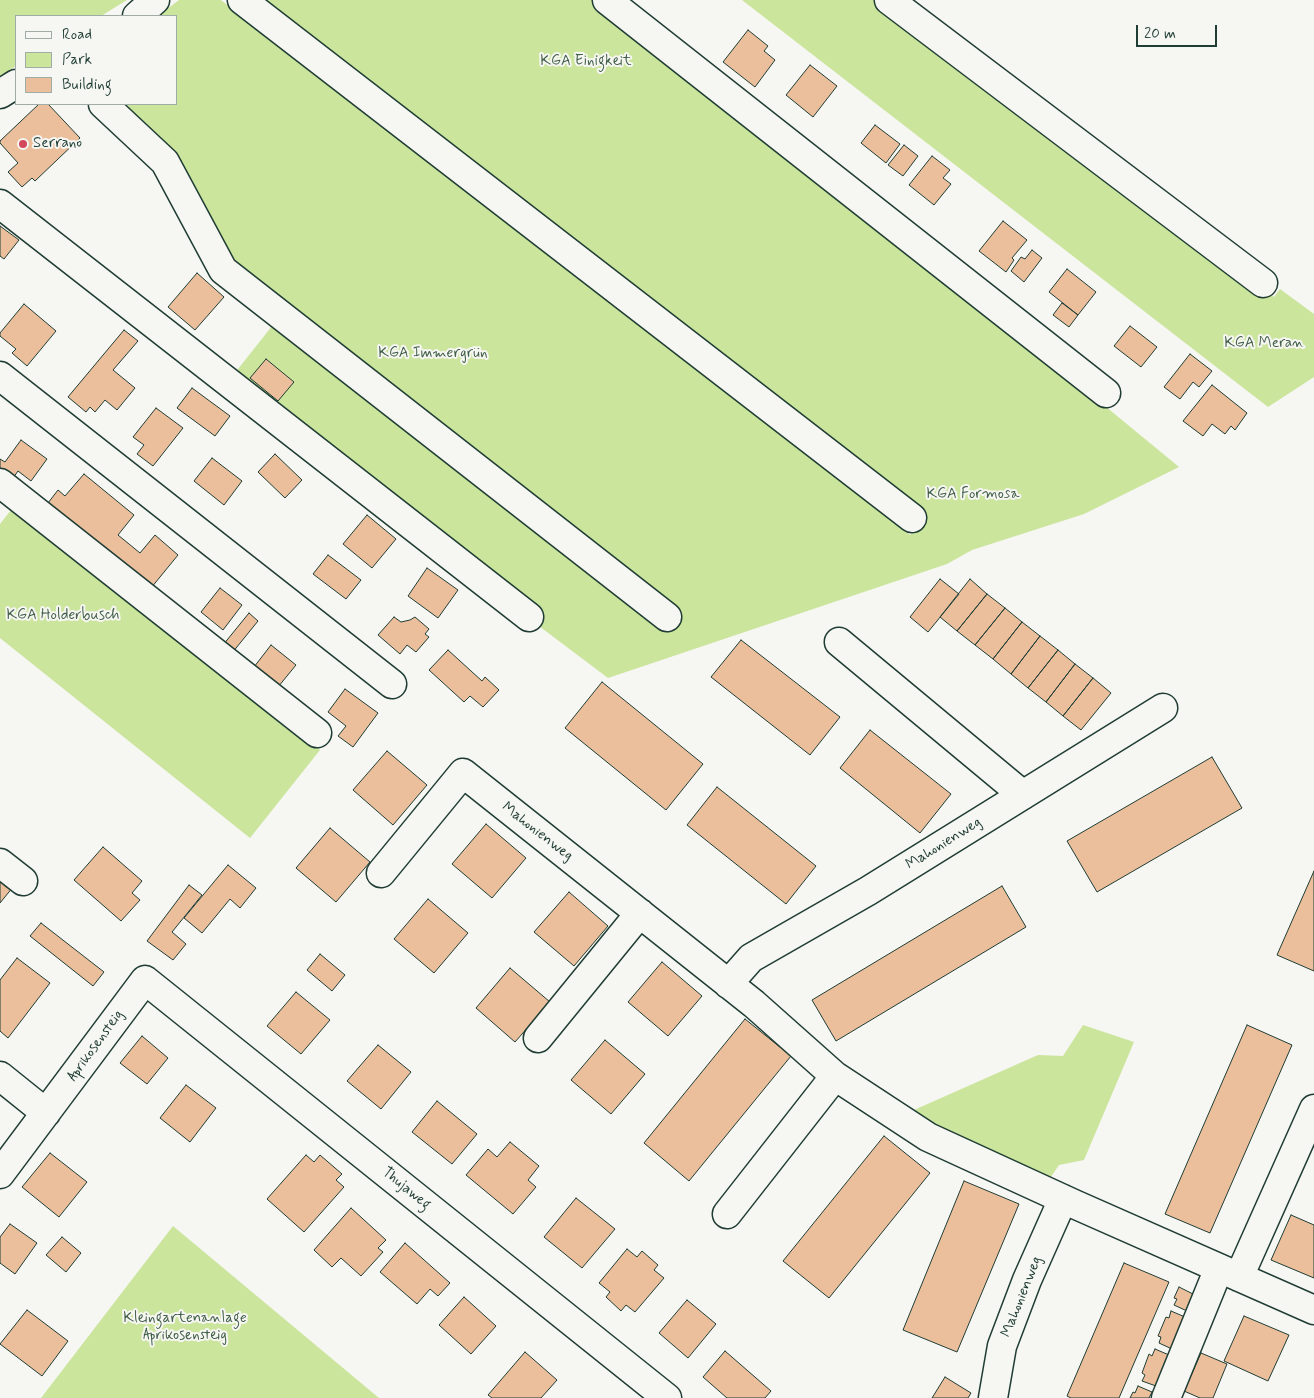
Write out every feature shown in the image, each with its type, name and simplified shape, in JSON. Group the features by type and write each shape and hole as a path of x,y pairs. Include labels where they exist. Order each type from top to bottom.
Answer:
{"street":[{"path":"137,15 155,0"},
{"path":"242,0 912,518"},
{"path":"607,0 1106,393"},
{"path":"889,0 1263,283"},
{"path":"0,94 15,85"},
{"path":"103,105 165,162 222,270 667,617"},
{"path":"0,204 529,617"},
{"path":"0,376 392,684"},
{"path":"0,483 317,733"},
{"path":"839,642 1024,795"},
{"name":"Mahonienweg","path":"728,984 751,958 868,891 1163,708"},
{"name":"Mahonienweg","path":"381,873 463,773 754,1004 835,1076 928,1137 1314,1310"},
{"path":"0,864 22,882"},
{"path":"538,1038 640,913"},
{"name":"Aprikosensteig","path":"0,1174 145,980"},
{"name":"Thujaweg","path":"145,980 666,1398"},
{"path":"0,1076 46,1113"},
{"path":"727,1214 835,1076"},
{"path":"1166,1398 1229,1273 1309,1136 1314,1108"},
{"name":"Mahonienweg","path":"994,1397 1002,1346 1027,1280 1063,1199"}],"green space":[{"path":"0,0 127,0 103,15 15,15 15,67 0,76"},
{"path":"179,0 221,0 245,19 249,13 910,535 924,518 255,0 593,0 986,308 1179,467 1084,514 972,550 947,564 608,678 223,388 276,321 224,253 197,197 152,130 122,105 178,105 178,15 159,15"},
{"name":"KGA Meran","path":"742,0 881,0 1274,297 1280,289 1314,314 1314,377 1268,407"},
{"name":"KGA Holderbusch","path":"15,505 320,750 250,838 0,638 0,524"},
{"path":"1083,1025 1134,1042 1084,1160 1059,1165 1048,1181 934,1126 914,1110 1038,1055 1063,1056"},
{"name":"Kleingartenanlage Aprikosensteig","path":"173,1226 379,1398 41,1398"}],"building":[{"path":"748,30 768,46 764,51 775,60 755,87 723,62"},
{"path":"810,65 837,86 813,117 786,95"},
{"path":"38,105 49,105 80,138 35,181 32,178 22,187 8,172 18,163 0,141"},
{"path":"875,125 900,144 886,163 861,143"},
{"path":"904,145 918,156 903,176 888,165"},
{"path":"932,156 950,170 943,178 951,184 934,205 909,185"},
{"path":"1003,221 1027,240 1012,258 1014,260 1006,272 979,251"},
{"path":"0,226 19,240 4,259 0,256"},
{"path":"1032,250 1042,258 1024,282 1011,271 1021,257 1025,259"},
{"path":"1067,269 1096,292 1078,315 1049,292"},
{"path":"197,273 224,297 195,330 168,307"},
{"path":"1062,303 1078,315 1069,327 1053,315"},
{"path":"24,304 56,331 27,366 12,353 16,349 0,336 0,333"},
{"path":"1130,326 1157,347 1141,367 1114,346"},
{"path":"124,330 138,341 113,370 135,388 117,410 105,400 95,412 90,407 86,412 68,397"},
{"path":"1190,354 1212,371 1199,387 1193,382 1180,399 1164,387"},
{"path":"266,359 294,382 278,401 250,378"},
{"path":"1212,385 1247,413 1235,430 1231,426 1225,434 1212,424 1203,436 1183,421"},
{"path":"192,388 230,416 215,436 177,408"},
{"path":"156,408 183,428 153,466 137,454 144,445 133,437"},
{"path":"21,440 47,459 31,481 18,471 11,481 0,473 0,459 5,462"},
{"path":"275,454 302,480 285,498 258,472"},
{"path":"212,458 242,481 224,505 194,481"},
{"path":"84,474 134,515 118,535 140,553 155,535 178,555 151,588 48,503 58,490 65,496"},
{"path":"367,515 396,539 372,568 343,544"},
{"path":"328,555 361,580 346,599 313,574"},
{"path":"427,568 458,590 438,618 408,596"},
{"path":"940,579 959,594 928,632 910,617"},
{"path":"970,579 987,594 957,631 940,617"},
{"path":"220,588 242,605 223,630 201,612"},
{"path":"987,594 1005,608 975,645 957,631"},
{"path":"1005,608 1022,622 993,659 975,645"},
{"path":"249,613 258,621 232,653 223,645"},
{"path":"394,617 401,622 415,617 429,629 425,634 429,637 416,652 407,645 400,654 378,635"},
{"path":"1022,622 1040,636 1011,674 993,659"},
{"path":"1040,636 1058,650 1028,688 1011,674"},
{"path":"741,640 840,717 810,755 711,677"},
{"path":"271,645 296,665 278,687 254,667"},
{"path":"448,650 482,681 485,677 499,690 483,707 470,696 464,702 429,670"},
{"path":"1058,650 1075,664 1046,702 1028,688"},
{"path":"1075,664 1093,678 1063,716 1046,702"},
{"path":"1093,678 1111,693 1081,730 1063,716"},
{"path":"602,682 703,764 666,810 565,728"},
{"path":"345,689 378,713 353,747 338,736 346,726 328,712"},
{"path":"870,730 951,794 920,833 840,768"},
{"path":"387,751 427,785 393,825 353,790"},
{"path":"1212,757 1242,808 1097,892 1067,841"},
{"path":"717,787 816,866 786,904 687,825"},
{"path":"486,824 526,858 492,898 452,864"},
{"path":"330,828 370,862 336,902 296,868"},
{"path":"103,847 142,881 132,893 140,900 121,921 74,880"},
{"path":"228,865 256,888 240,908 230,899 202,933 184,918"},
{"path":"1314,871 1314,971 1277,955"},
{"path":"0,876 13,887 0,903"},
{"path":"189,885 202,895 172,932 186,944 173,960 147,941"},
{"path":"1002,886 1026,927 836,1041 812,1000"},
{"path":"569,892 608,926 574,966 534,932"},
{"path":"428,899 468,933 434,973 394,939"},
{"path":"41,923 104,972 93,986 30,936"},
{"path":"320,954 345,975 332,991 307,970"},
{"path":"17,958 50,983 8,1038 0,1031 0,980"},
{"path":"662,962 702,996 668,1036 628,1002"},
{"path":"510,968 550,1002 515,1042 476,1008"},
{"path":"296,992 330,1020 301,1054 267,1026"},
{"path":"745,1019 791,1056 689,1181 644,1143"},
{"path":"1247,1025 1292,1045 1210,1233 1165,1214"},
{"path":"142,1036 168,1058 147,1084 120,1063"},
{"path":"605,1040 645,1074 611,1114 571,1080"},
{"path":"378,1045 411,1072 381,1109 347,1081"},
{"path":"186,1085 216,1108 190,1142 160,1118"},
{"path":"437,1101 477,1134 452,1164 412,1132"},
{"path":"884,1136 930,1173 829,1298 783,1261"},
{"path":"510,1142 539,1166 528,1180 536,1187 513,1214 466,1175 488,1149 497,1157"},
{"path":"50,1153 87,1182 59,1217 22,1187"},
{"path":"306,1155 314,1162 320,1155 342,1174 336,1180 344,1187 304,1232 267,1199"},
{"path":"964,1181 1019,1204 957,1352 903,1330"},
{"path":"576,1198 615,1229 582,1268 544,1237"},
{"path":"351,1208 386,1240 378,1248 383,1252 361,1276 341,1258 332,1267 314,1250"},
{"path":"1291,1215 1314,1225 1314,1278 1271,1260"},
{"path":"10,1224 37,1243 15,1274 0,1263 0,1237"},
{"path":"62,1237 81,1253 66,1272 46,1255"},
{"path":"405,1243 450,1283 438,1296 430,1289 417,1304 380,1272"},
{"path":"627,1249 637,1257 642,1251 658,1265 654,1270 664,1278 635,1312 626,1305 621,1311 606,1297 610,1292 599,1283"},
{"path":"1124,1263 1169,1282 1119,1398 1071,1398 1067,1396"},
{"path":"1179,1287 1197,1296 1187,1311 1174,1305 1177,1299 1174,1298"},
{"path":"464,1297 496,1326 471,1354 439,1325"},
{"path":"687,1300 716,1324 688,1358 659,1333"},
{"path":"27,1310 68,1341 42,1376 0,1344"},
{"path":"1171,1311 1185,1317 1172,1349 1159,1343 1161,1337 1158,1336 1166,1317 1169,1318"},
{"path":"1244,1316 1289,1335 1268,1381 1224,1361"},
{"path":"1155,1349 1169,1355 1156,1386 1142,1381 1145,1375 1142,1373 1149,1354 1152,1356"},
{"path":"725,1351 771,1391 765,1398 727,1398 703,1377"},
{"path":"525,1352 557,1380 541,1398 492,1398 488,1395"},
{"path":"1201,1353 1227,1364 1213,1398 1200,1398 1184,1391"},
{"path":"945,1377 971,1393 968,1398 932,1398"},
{"path":"1138,1386 1152,1392 1149,1398 1130,1398"}],"place":[{"name":"Serrano","path":"23,144"}],"park label":[{"name":"KGA Einigkeit","path":"586,62"},
{"name":"KGA Immergrün","path":"433,354"},
{"name":"KGA Formosa","path":"973,495"}]}
